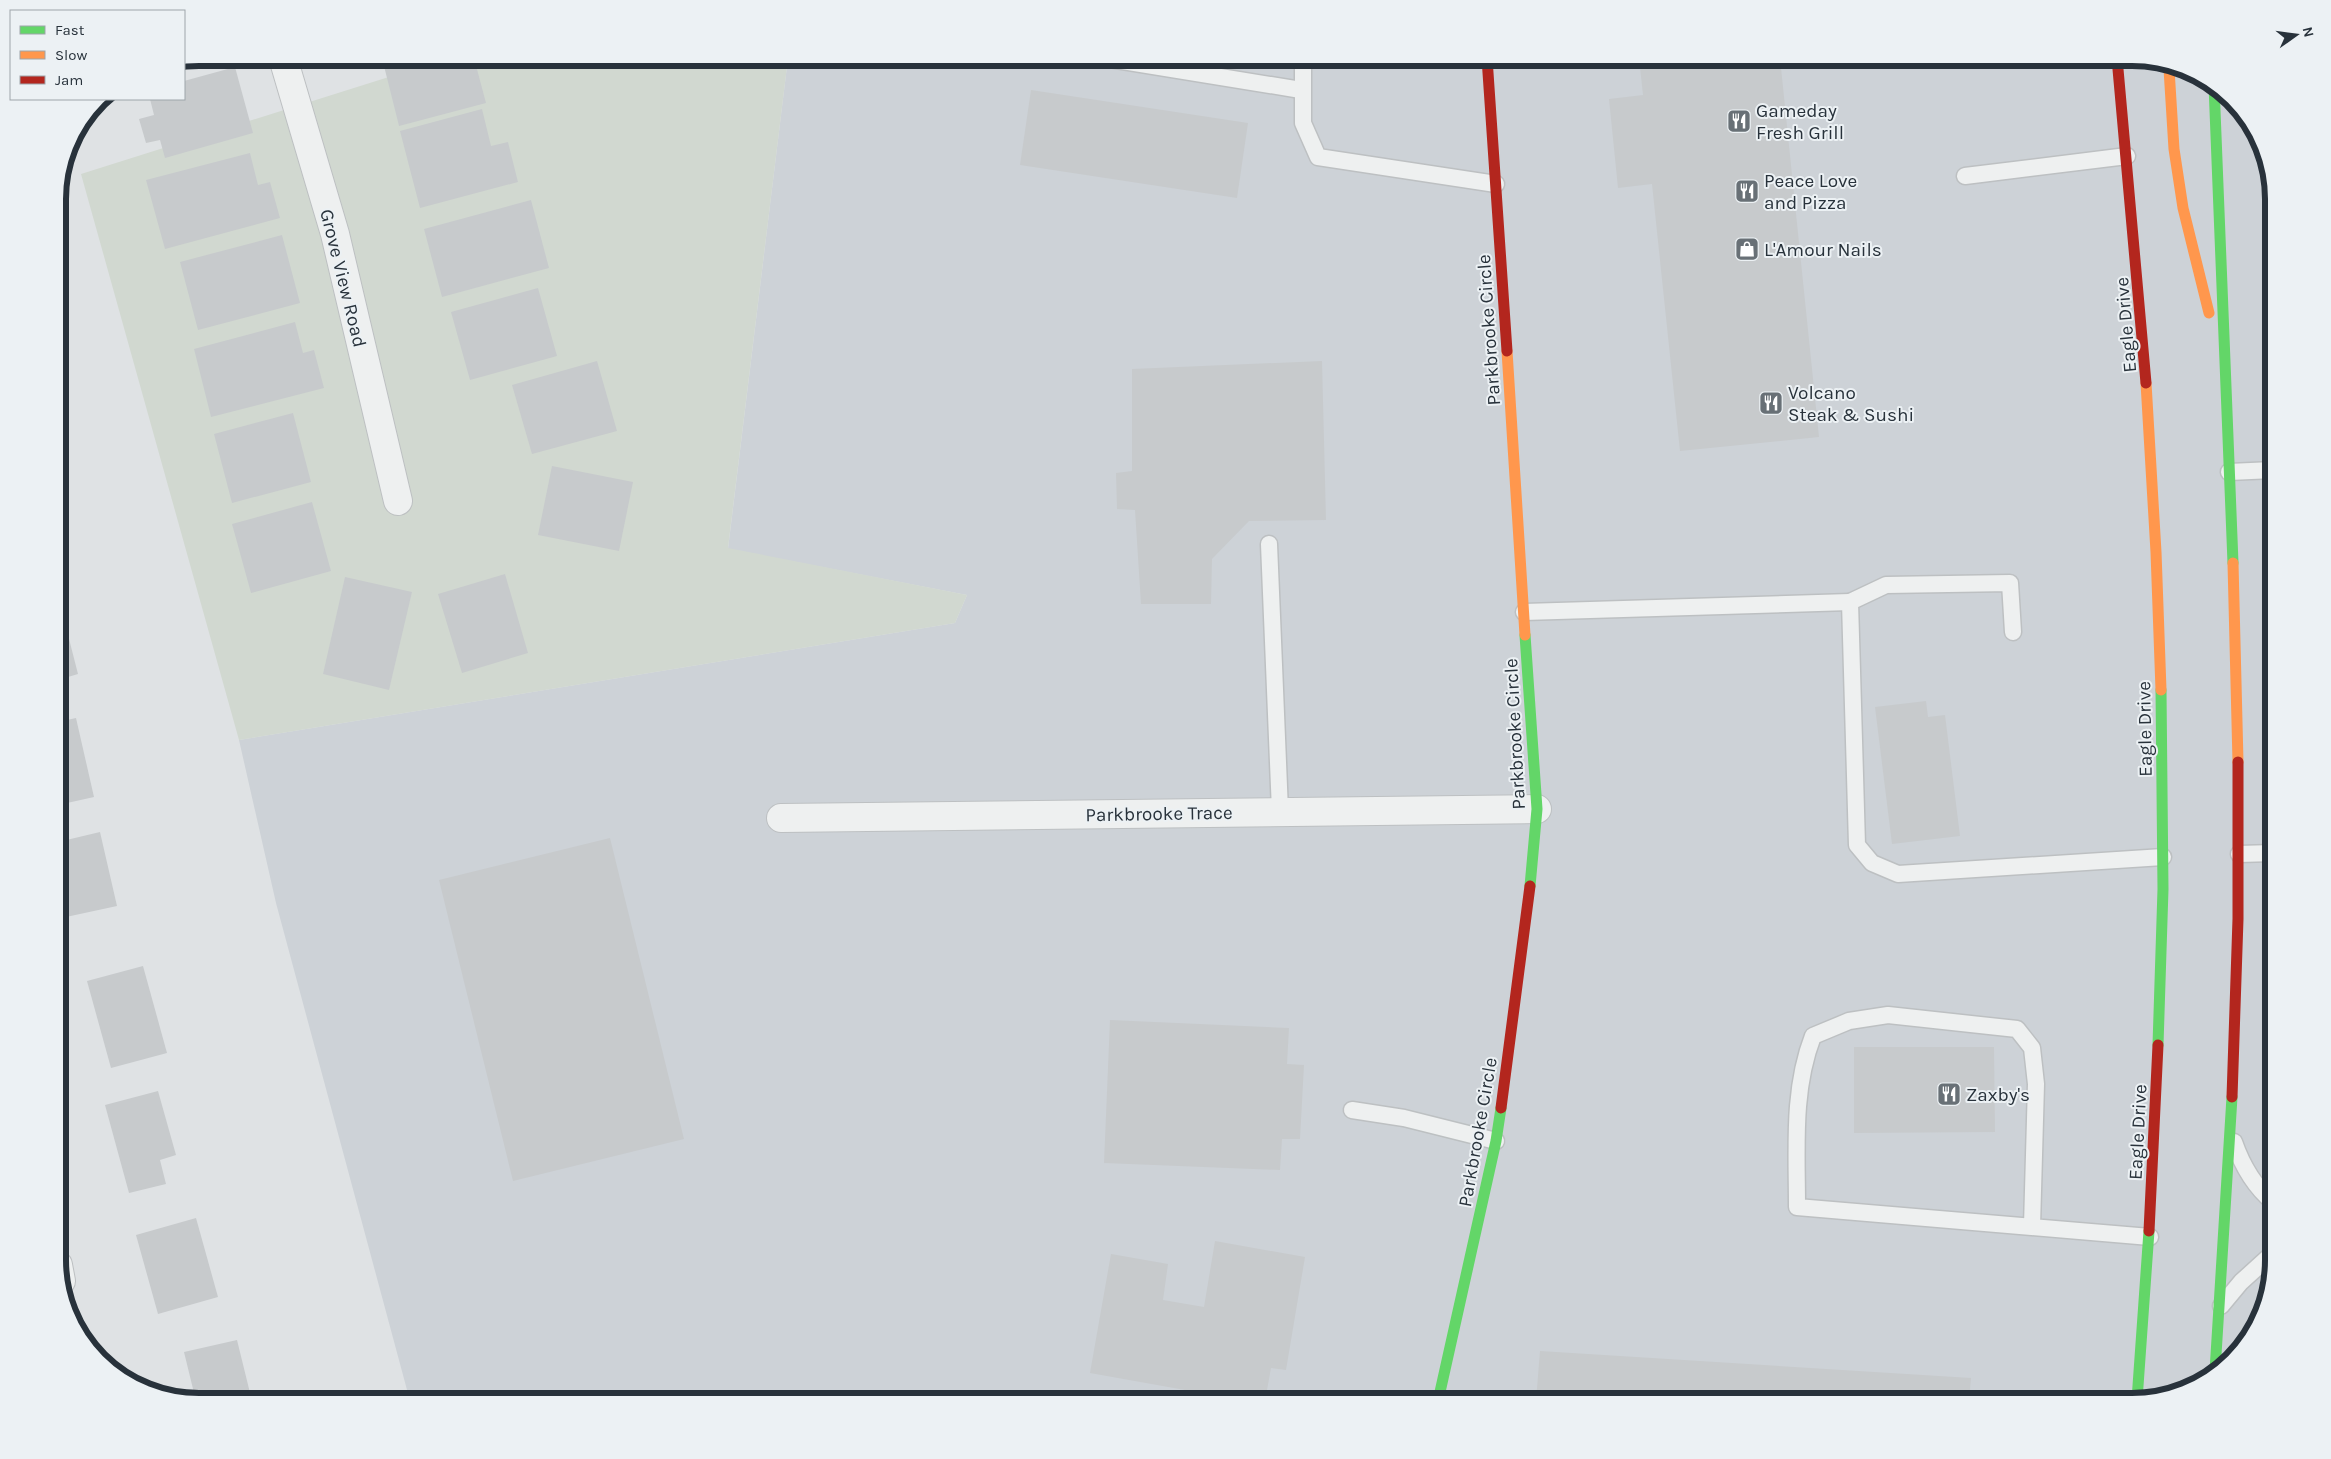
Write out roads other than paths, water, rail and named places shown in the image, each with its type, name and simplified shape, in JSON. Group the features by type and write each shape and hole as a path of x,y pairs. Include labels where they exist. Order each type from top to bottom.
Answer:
{"street":[{"name":"Parkbrooke Circle","path":"1440,1393 1496,1141 1526,929 1537,808 1488,66"},
{"name":"Eagle Drive","path":"2118,66 2147,374 2158,577 2162,721 2163,856 2159,1050 2150,1236 2138,1393"},
{"name":"Grove View Road","path":"286,67 335,234 398,501"},
{"path":"2169,72 2174,149 2183,208 2211,318 2222,353"},
{"path":"2214,95 2222,353 2229,472 2239,854 2230,1134 2216,1363"},
{"name":"Parkbrooke Trace","path":"781,818 1537,808"}],"lane":[{"path":"1302,66 1301,90 1303,123 1318,157 1496,184"},
{"path":"1156,67 1301,90"},
{"path":"1965,176 2127,156"},
{"path":"2229,472 2264,470"},
{"path":"1269,544 1280,812"},
{"path":"1524,612 1850,602 1886,585 2010,583 2012,632"},
{"path":"1850,602 1857,845 1872,863 1898,874 1990,870 2020,864 2163,856"},
{"path":"2239,854 2265,853"},
{"path":"2032,1226 2036,1084 2032,1048 2017,1029 1888,1015 1849,1020 1813,1036 1803,1061 1797,1114 1797,1206 2032,1226 2150,1236"},
{"path":"1352,1110 1404,1118 1496,1141"},
{"path":"2230,1134 2240,1159 2254,1181 2265,1192"},
{"path":"2219,1308 2241,1282 2265,1261"}],"place":[{"name":"Gameday Fresh Grill","path":"1739,121"},
{"name":"Peace Love and Pizza","path":"1747,191"},
{"name":"L'Amour Nails","path":"1747,249"},
{"name":"Volcano Steak & Sushi","path":"1771,403"},
{"name":"Zaxby's","path":"1949,1094"}]}
